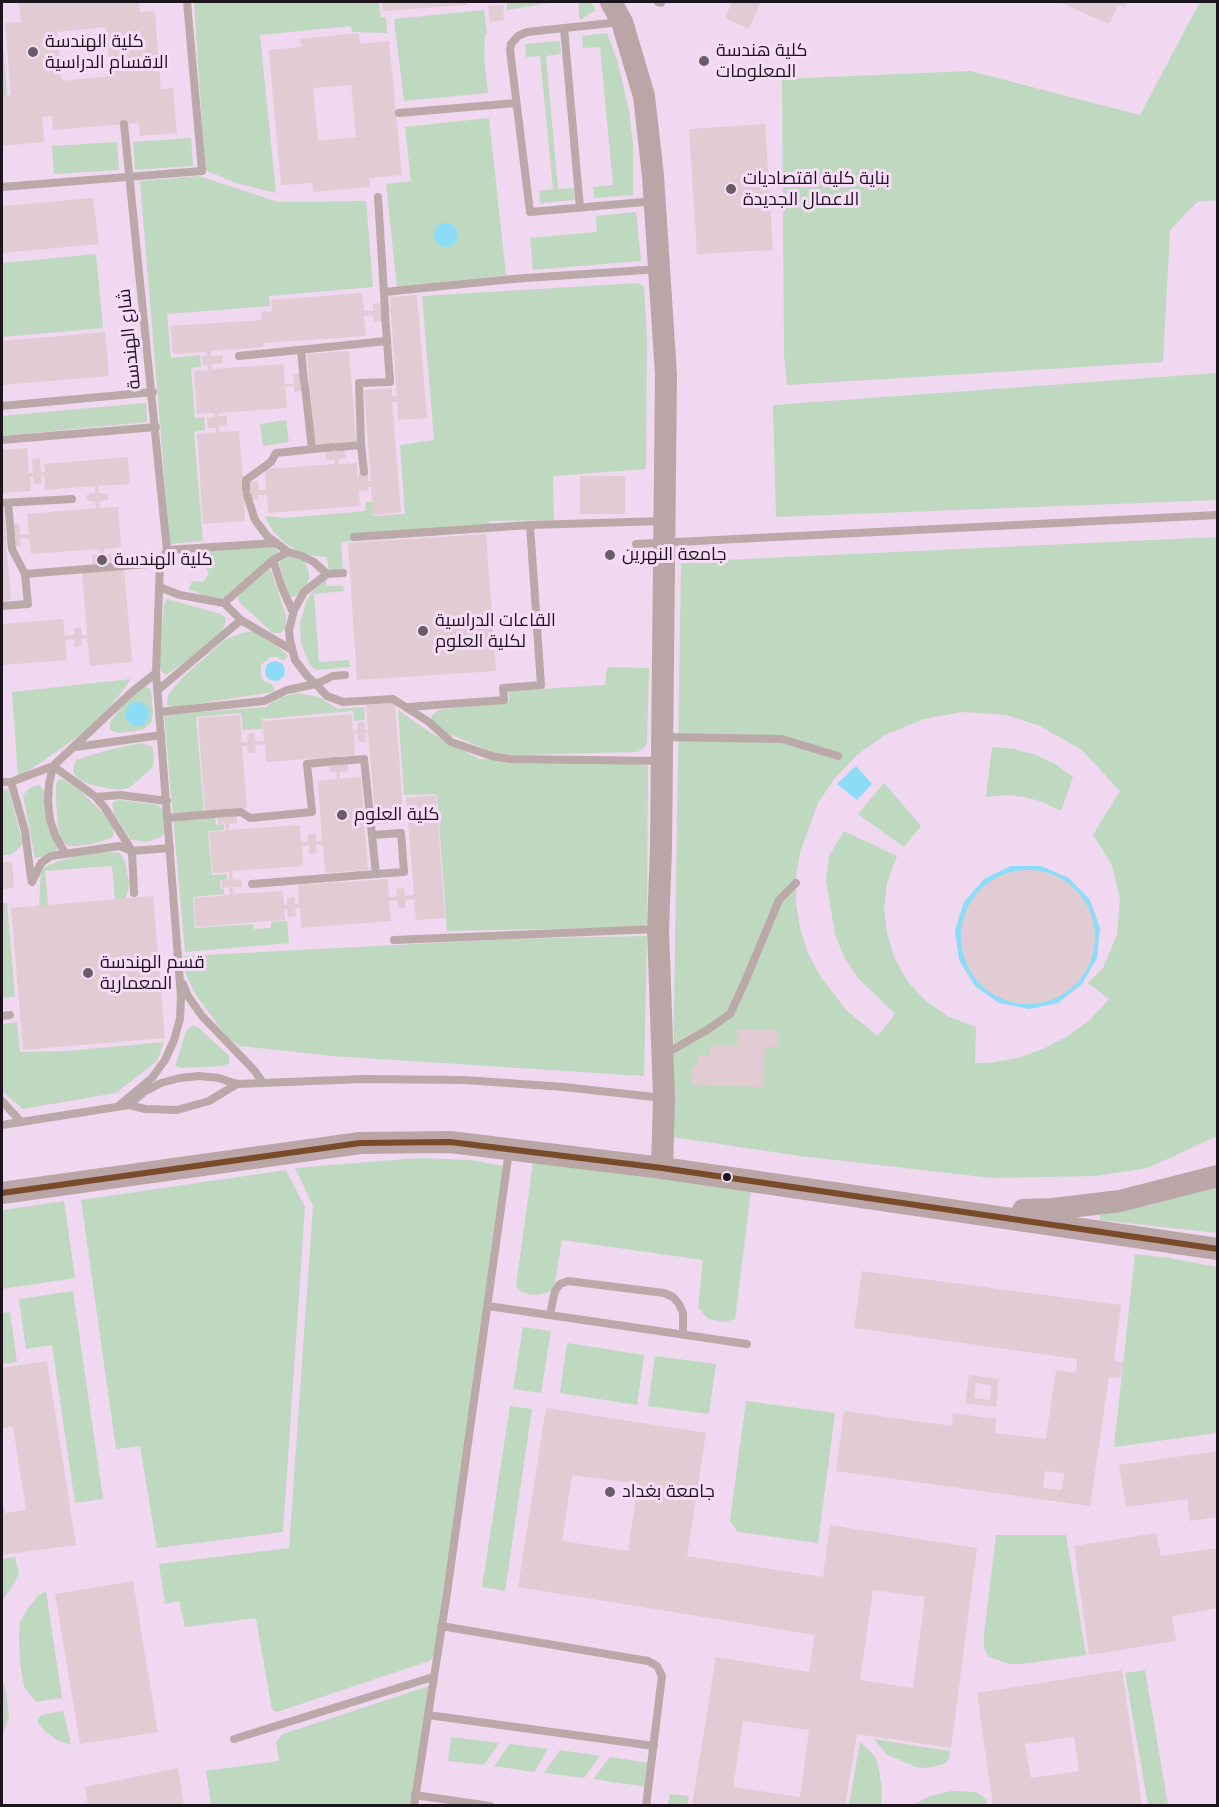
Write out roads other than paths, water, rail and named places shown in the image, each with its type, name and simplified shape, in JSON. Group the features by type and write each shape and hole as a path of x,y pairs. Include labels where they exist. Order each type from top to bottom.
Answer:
{"street":[{"path":"611,2 622,22 644,96 655,201 666,375 660,761 661,848 658,929 664,1098 662,1168"},
{"path":"2,1193 360,1143 450,1142 662,1168 1218,1249"},
{"path":"959,1211 1053,1209 1120,1201 1218,1176"}],"lane":[{"path":"2,187 202,171 187,2"},
{"path":"622,22 527,32 514,39 510,50 530,212 655,201"},
{"path":"564,28 580,208"},
{"path":"399,113 516,103"},
{"name":"شارع الهندسة","path":"124,124 153,392 167,550"},
{"path":"364,472 359,383 390,382 378,197"},
{"path":"384,292 512,279 660,269"},
{"path":"239,356 387,341"},
{"path":"301,350 312,449"},
{"path":"2,406 153,392"},
{"path":"2,440 156,427"},
{"path":"327,574 314,562 288,552 274,543 255,520 246,492 246,480 271,462 276,453 361,445"},
{"path":"2,606 28,604 26,574 12,549 5,503 72,499"},
{"path":"636,544 1218,515"},
{"path":"354,537 530,525 664,520"},
{"path":"408,707 504,700 503,688 541,685 530,525"},
{"path":"117,1107 152,1077 165,1060 180,1019 182,997 156,673 160,563 167,550 274,543"},
{"path":"224,603 273,560 288,552"},
{"path":"273,560 293,612"},
{"path":"26,574 160,563"},
{"path":"343,573 327,574 304,592 293,612 290,630 292,650 301,669 321,691 334,700 343,702 393,699 429,722 451,742 492,756 510,759 660,761"},
{"path":"159,587 180,595 224,603 241,620 292,650"},
{"path":"158,690 241,620"},
{"path":"2,782 11,782 53,766 133,691 156,673"},
{"path":"160,712 264,701 287,690 316,684 326,678 345,675"},
{"path":"74,748 161,735"},
{"path":"661,737 782,739 838,756"},
{"path":"167,818 241,812 250,818 312,812 307,764 364,759 376,874"},
{"path":"53,766 96,797 132,851 134,893"},
{"path":"53,766 49,784 50,820 65,853"},
{"path":"11,782 25,831 32,882 41,863 51,856 119,846 132,851 170,848"},
{"path":"96,797 120,795 167,801"},
{"path":"252,885 404,872 401,833 372,835"},
{"path":"662,1056 730,1014 778,900 796,883"},
{"path":"394,940 658,929"},
{"path":"179,975 188,996 202,1016 255,1071 263,1083"},
{"path":"129,1105 144,1092 161,1083 199,1076 219,1078 237,1084 364,1079 464,1080 564,1087 664,1098"},
{"path":"2,1125 129,1105 161,1110 194,1107 237,1084"},
{"path":"2,1101 21,1122"},
{"path":"414,1806 489,1306 510,1148"},
{"path":"550,1314 555,1290 560,1284 568,1281 664,1293 673,1297 683,1313 682,1335"},
{"path":"489,1306 747,1344"},
{"path":"441,1626 648,1661 657,1666 662,1676 646,1806"},
{"path":"234,1739 433,1677"},
{"path":"428,1715 654,1746"},
{"path":"415,1795 490,1806"}],"water":[{"path":"446,223 454,227 458,235 454,243 446,247 438,243 434,235 438,227"},
{"path":"275,661 282,664 285,671 282,678 275,681 268,678 265,671 268,664"},
{"path":"137,702 146,705 149,714 146,723 137,726 128,723 125,714 128,705"},
{"path":"856,766 872,784 857,800 837,784"},
{"path":"1011,866 1041,866 1069,878 1090,900 1100,928 1097,958 1082,984 1058,1003 1029,1009 999,1003 975,986 959,960 955,930 964,902 984,879","holes":["1016,887 1037,887 1057,895 1071,911 1078,931 1076,952 1066,970 1049,983 1028,988 1008,983 990,971 979,953 977,932 983,912 997,896"]}],"place":[{"name":"كلية الهندسة الاقسام الدراسية","path":"33,52"},
{"name":"كلية هندسة المعلومات","path":"704,61"},
{"name":"بناية كلية اقتصاديات الاعمال الجديدة","path":"731,189"},
{"name":"جامعة النهرين","path":"610,555"},
{"name":"كلية الهندسة","path":"102,560"},
{"name":"القاعات الدراسية لكلية العلوم","path":"423,631"},
{"name":"كلية العلوم","path":"342,815"},
{"name":"قسم الهندسة المعمارية","path":"88,973"},
{"name":"جامعة بغداد","path":"610,1492"}]}
